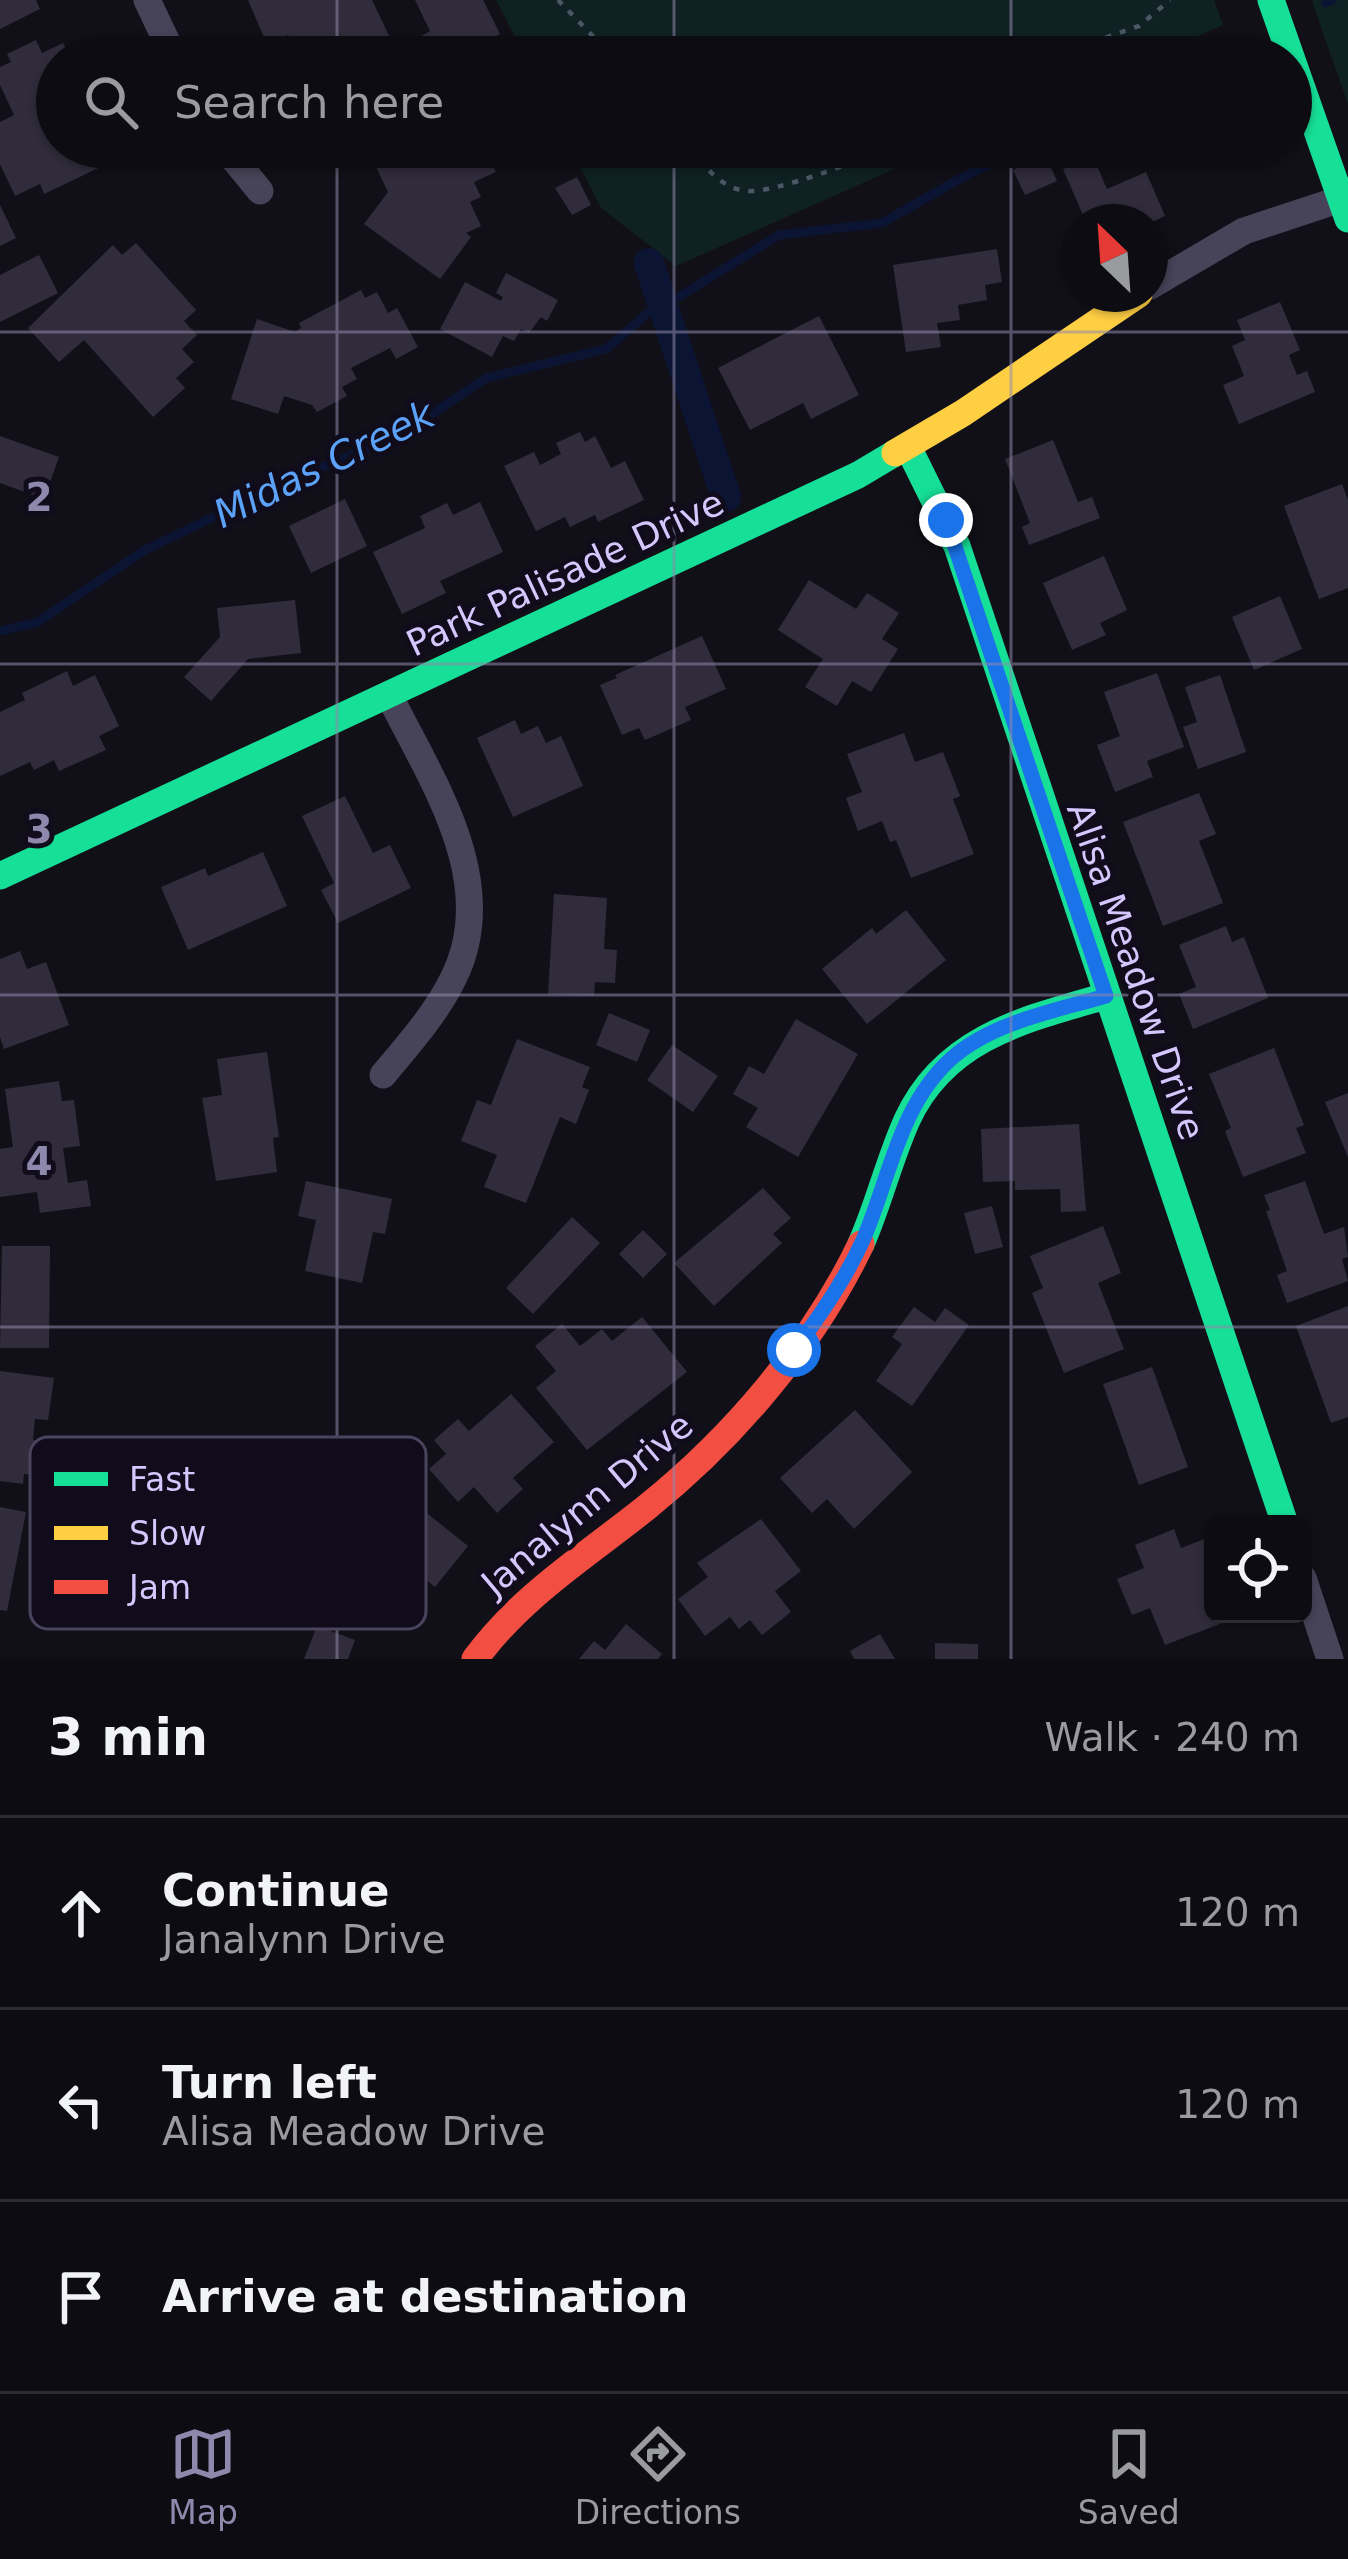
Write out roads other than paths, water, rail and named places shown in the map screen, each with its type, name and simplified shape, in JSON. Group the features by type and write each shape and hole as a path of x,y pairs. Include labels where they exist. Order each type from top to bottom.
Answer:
{"street":[{"path":"147,0 165,36"},
{"path":"1271,0 1284,36"},
{"path":"1168,275 1244,231 1344,209 1312,117"},
{"path":"241,168 260,191"},
{"name":"Park Palisade Drive","path":"0,876 805,500 908,447 1112,312"},
{"name":"Alisa Meadow Drive","path":"908,447 957,546 1282,1515"},
{"path":"382,1075 425,1025 455,975 470,923 468,873 454,827 389,695"},
{"name":"Janalynn Drive","path":"476,1659 503,1619 532,1591 643,1511 708,1454 794,1350 844,1279 878,1203 904,1123 925,1087 953,1057 989,1034 1106,996"},
{"path":"1312,1605 1330,1659"}],"waterway":[{"name":"Midas Creek","path":"1326,3 1332,0"},
{"name":"Midas Creek","path":"677,298 779,235 882,223 982,168"},
{"path":"649,263 726,497"},
{"name":"Midas Creek","path":"0,631 38,622 145,550 289,481 400,435 486,378 606,349 650,311"}]}
